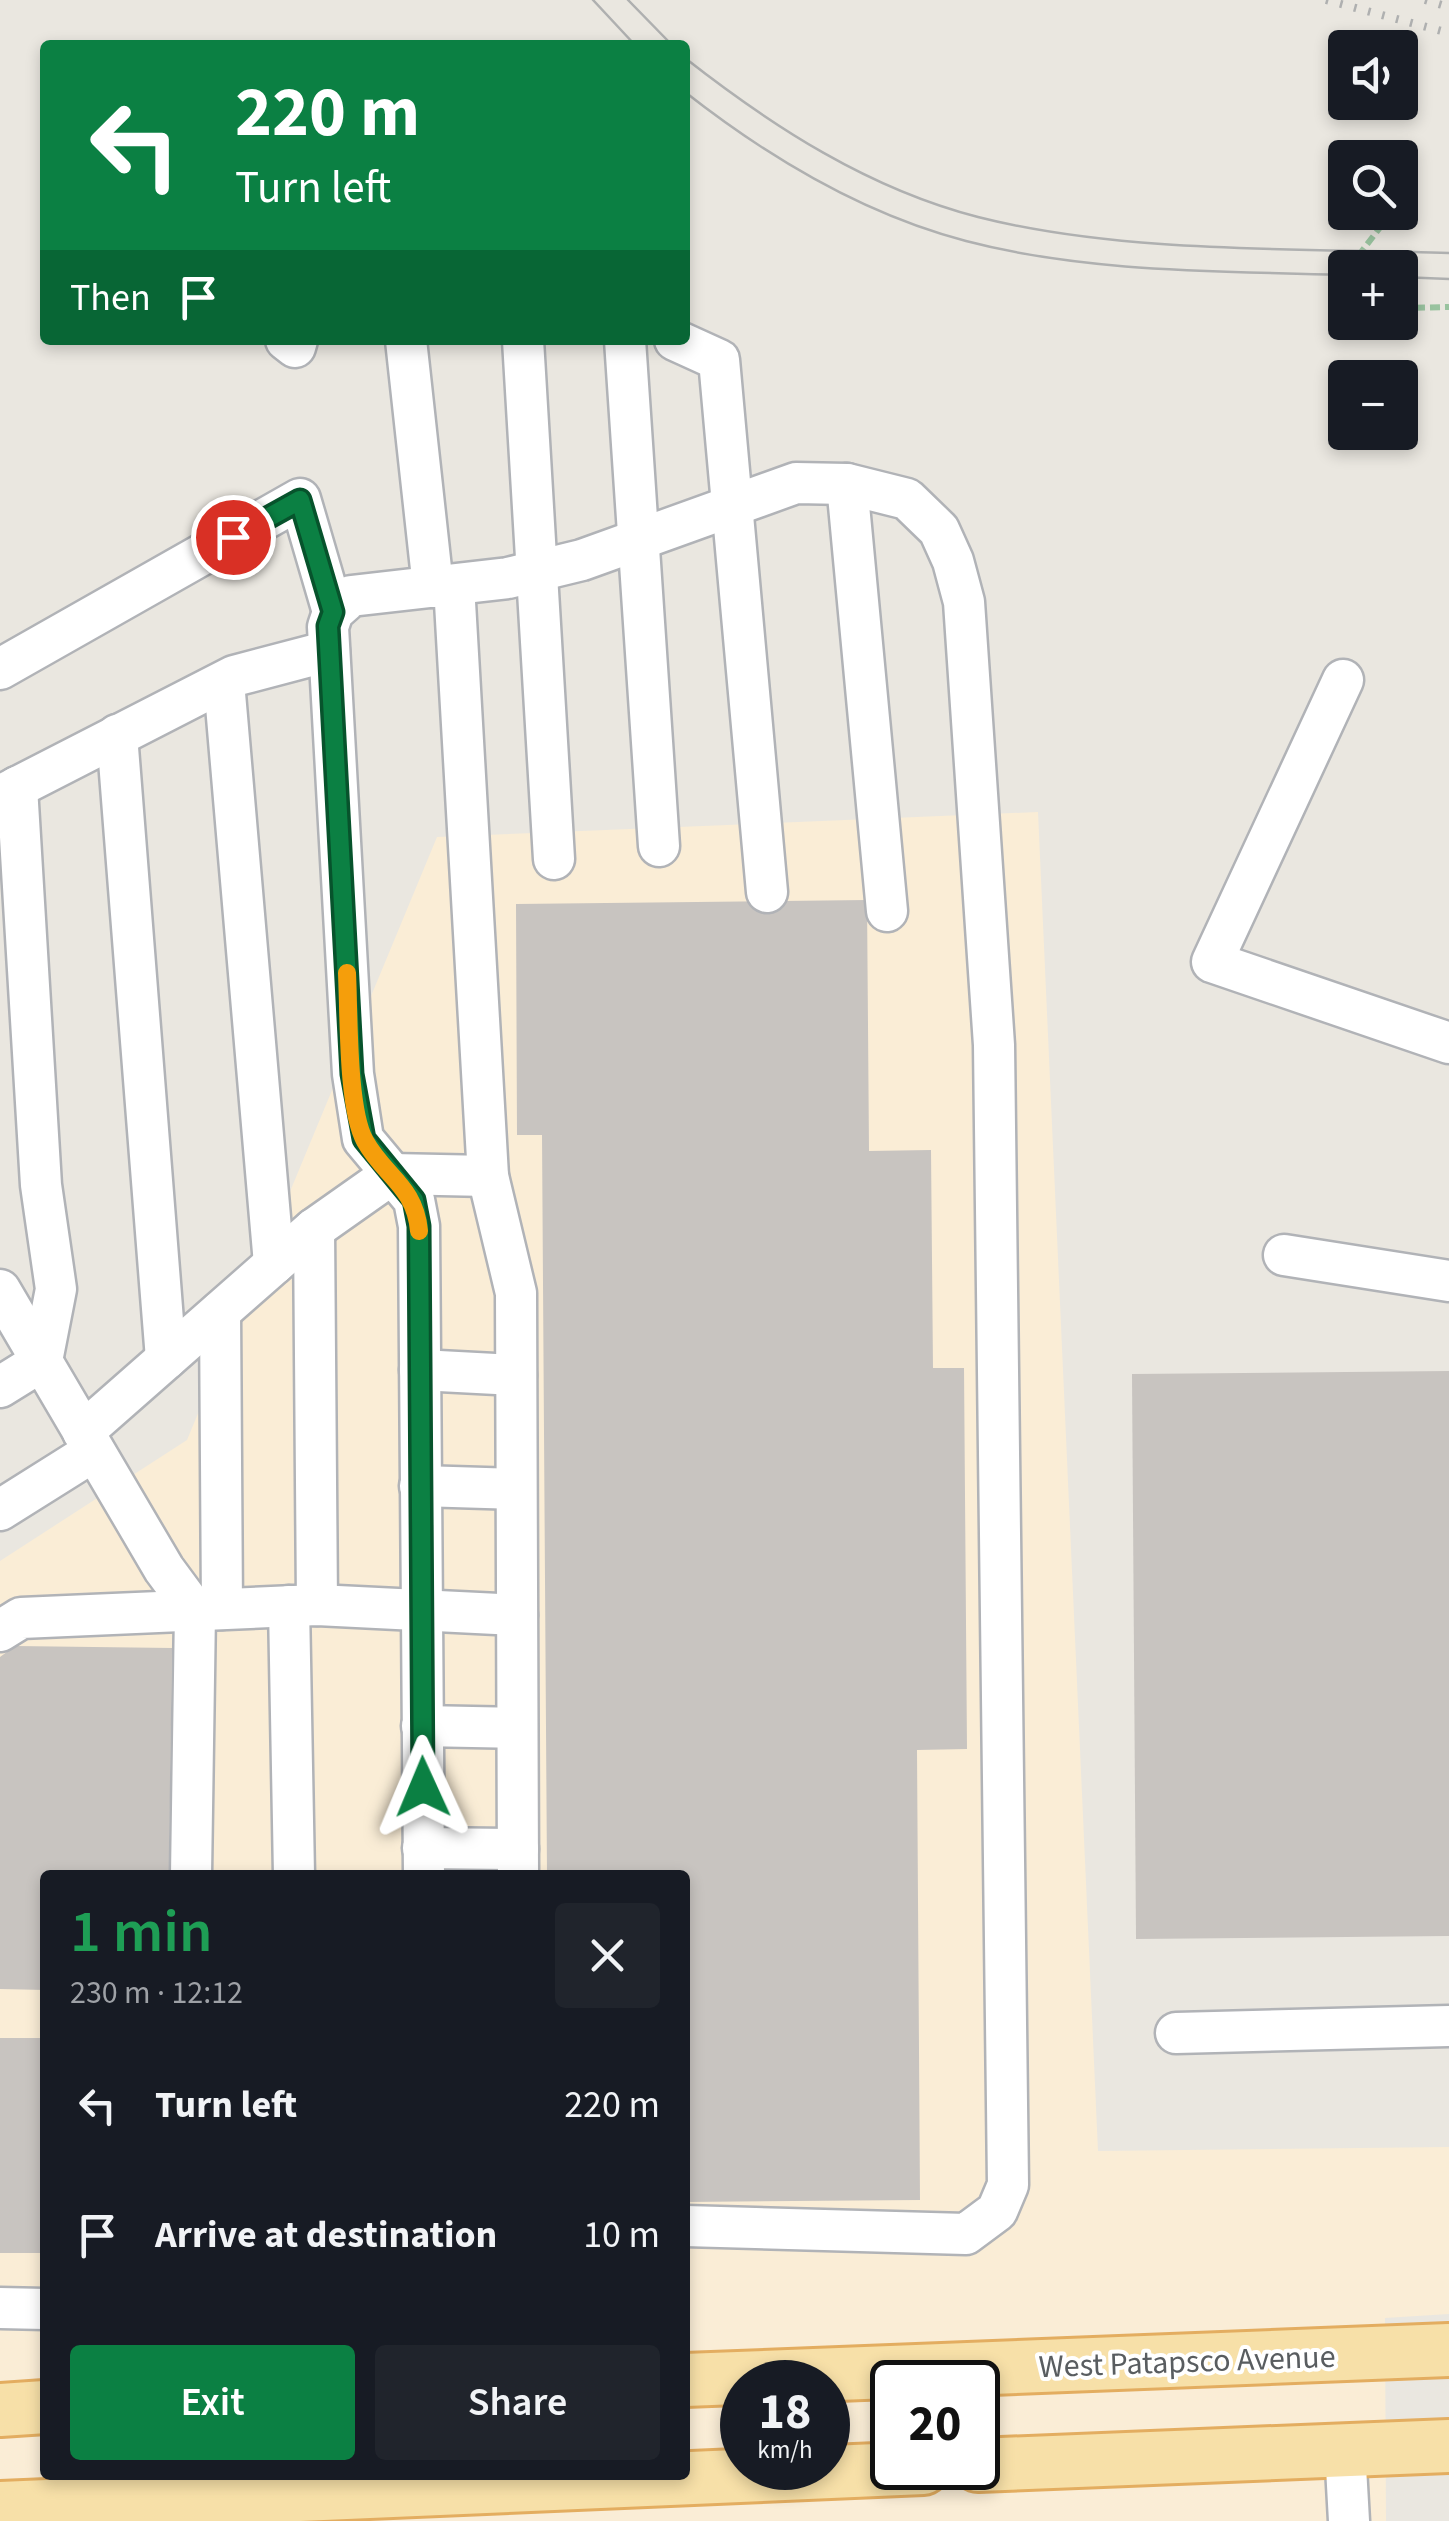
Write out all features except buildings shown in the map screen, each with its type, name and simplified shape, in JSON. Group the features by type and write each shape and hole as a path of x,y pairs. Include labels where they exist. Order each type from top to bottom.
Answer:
{"main road":[{"name":"West Patapsco Avenue","path":"690,2380 1449,2350"},
{"path":"0,2410 40,2407"},
{"path":"1000,2464 1449,2446"},
{"path":"0,2508 204,2510 870,2471"}],"lane":[{"path":"0,670 300,500 331,632 352,1074 364,1139 414,1200 419,1226 424,1862 518,1862 516,1293 488,1176 444,586 407,345"},
{"path":"522,345 554,858"},
{"path":"625,345 660,846"},
{"path":"686,345 719,360 767,892"},
{"path":"0,1387 42,1361 56,1289 41,1185 9,791 331,632 351,596 444,586 582,560 796,483 847,484 908,498 925,511 946,546 964,602 994,1045 1008,2186 997,2211 966,2234 690,2226"},
{"path":"847,484 887,911"},
{"path":"1343,680 1212,962 1449,1043"},
{"path":"224,682 274,1264"},
{"path":"117,736 166,1360"},
{"path":"0,1510 89,1441 166,1360 314,1229 392,1174 488,1176"},
{"path":"294,1870 314,1229"},
{"path":"1284,1255 1449,1281"},
{"path":"0,1290 164,1569 208,1610"},
{"path":"191,1870 208,1610 220,1312"},
{"path":"420,1370 516,1375"},
{"path":"420,1486 516,1490"},
{"path":"0,1631 21,1618 303,1606 517,1616"},
{"path":"422,1726 518,1728"},
{"path":"1176,2033 1449,2026"},
{"path":"0,2308 40,2308"},
{"path":"1345,2450 1349,2521"}],"path":[{"path":"1363,250 1378,230"},
{"path":"1418,308 1449,307"}],"shaded area":[{"path":"1038,812 1098,2151 1449,2147 1449,2314 1385,2318 1386,2521 0,2521 0,1561 187,1440 437,837"}],"tram line":[{"path":"593,0 630,40"},
{"path":"628,0 667,40"},
{"path":"690,62 788,131 861,173 978,217 1092,238 1151,243 1449,253"},
{"path":"690,96 818,181 890,216 966,241 1107,265 1328,275"},
{"path":"1418,278 1449,279"}],"railway":[{"path":"1326,0 1449,33"},
{"path":"1425,0 1449,7"}],"slow traffic":[{"path":"347,973 352,1074 364,1139 414,1200 419,1231"}],"route":[{"path":"233,537 300,500 333,612 328,626 352,1074 364,1139 414,1200 419,1226 423,1787"}]}
